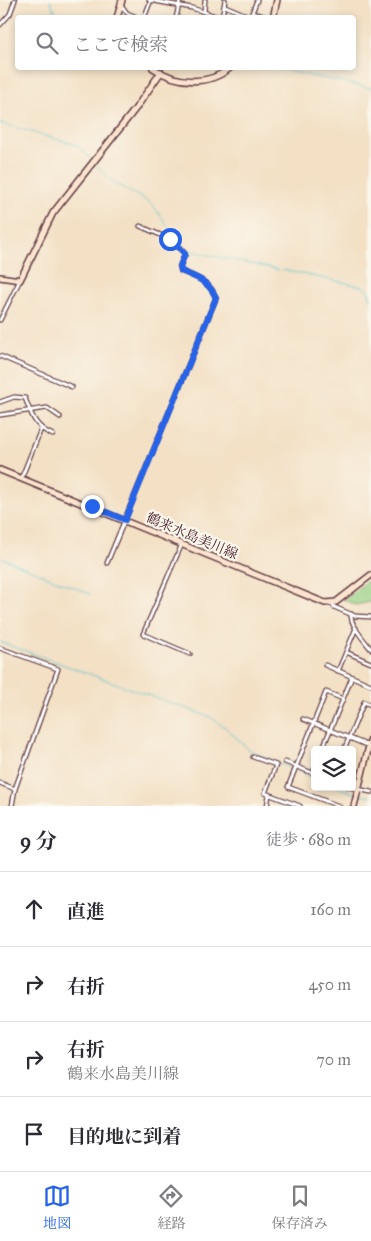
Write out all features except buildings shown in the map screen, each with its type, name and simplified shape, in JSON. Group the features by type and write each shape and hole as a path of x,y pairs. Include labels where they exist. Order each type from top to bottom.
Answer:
{"street":[{"path":"0,25 5,20 15,0"},
{"path":"145,15 150,0 215,15"},
{"path":"177,15 180,0"},
{"path":"204,12 205,0"},
{"path":"223,15 225,0"},
{"path":"251,15 257,0"},
{"path":"273,15 277,0"},
{"path":"118,15 121,2"},
{"path":"121,2 127,13 132,15"},
{"path":"225,6 248,15"},
{"path":"0,19 5,20"},
{"path":"0,320 53,213 136,108 161,70 190,80 205,81 227,70"},
{"path":"107,562 216,298 213,289 205,281 181,271 180,266 185,254 174,241 140,226"},
{"path":"0,278 20,280"},
{"path":"0,356 72,388"},
{"path":"0,402 14,397 25,398 28,409 41,429 53,435"},
{"path":"0,415 28,409 47,408 60,417"},
{"path":"21,479 41,429"},
{"name":"鶴来水島美川線","path":"0,470 316,600 332,603"},
{"path":"182,544 143,634 190,654"},
{"path":"371,575 332,603 334,607 351,614 371,617"},
{"path":"351,614 350,618 371,649"},
{"path":"338,671 356,628"},
{"path":"0,648 58,668 16,789 12,806"},
{"path":"346,652 371,662"},
{"path":"325,665 371,684"},
{"path":"324,746 352,677"},
{"path":"339,806 326,804 288,787 326,692 343,699"},
{"path":"346,746 364,702 371,705"},
{"path":"303,719 369,746"},
{"path":"354,806 371,738"},
{"path":"252,757 276,765 265,793 300,806"},
{"path":"285,762 311,772"},
{"path":"0,783 16,789"},
{"path":"355,791 358,793 371,792"},
{"path":"267,806 269,795"}],"green space":[{"path":"371,578 371,602 356,605 344,600"}],"waterway":[{"path":"50,0 57,15"},
{"path":"284,70 371,88"},
{"path":"0,123 77,145 92,160"},
{"path":"95,164 114,183 151,203 186,250 279,270"},
{"path":"283,270 361,286 368,290 371,299"},
{"path":"2,558 90,594"},
{"path":"0,642 210,717 226,728 249,750 291,769"},
{"path":"297,771 311,776"},
{"path":"348,791 356,794"},
{"path":"359,795 371,797"}],"route":[{"path":"92,506 125,520 216,298 213,289 205,281 181,271 180,266 185,254 170,239"}]}
